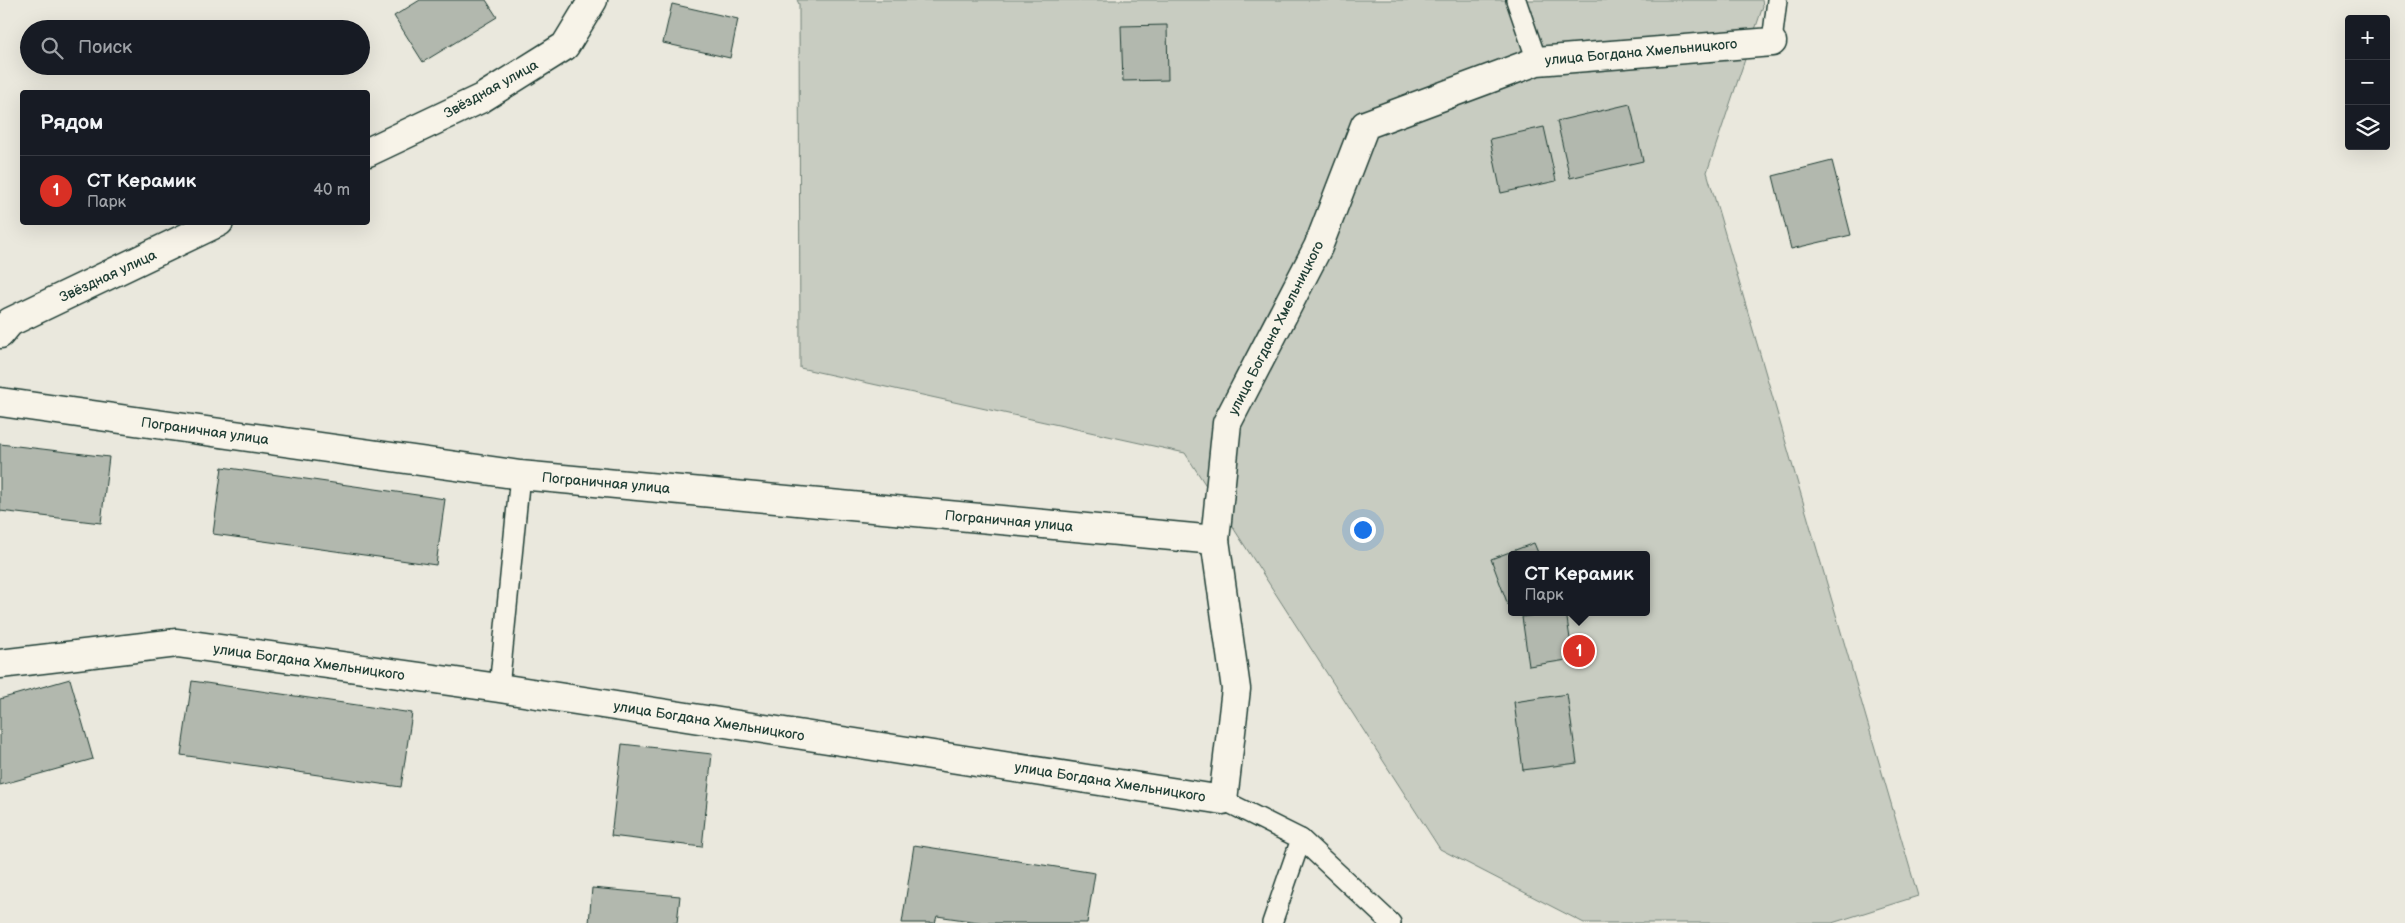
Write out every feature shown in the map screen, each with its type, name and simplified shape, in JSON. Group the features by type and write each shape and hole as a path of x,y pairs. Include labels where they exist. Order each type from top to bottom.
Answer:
{"street":[{"name":"Звёздная улица","path":"370,151 482,98 565,46 593,0"},
{"name":"улица Богдана Хмельницкого","path":"0,664 177,643 499,688 1223,800 1236,689 1215,540 1227,423 1318,247 1365,125 1537,61 1772,42"},
{"name":"Звёздная улица","path":"0,334 10,322 213,225"},
{"name":"Пограничная улица","path":"0,402 520,475 1215,540"}],"lane":[{"path":"1516,0 1537,61"},
{"path":"1772,42 1777,0"},
{"path":"499,688 520,475"},
{"path":"1223,800 1301,839 1391,923"},
{"path":"1272,923 1301,839"}],"shaded area":[{"path":"797,0 1762,0 1763,6 1707,172 1918,896 1832,923 1584,923 1440,849 1185,453 800,368 799,4"}],"building":[{"path":"420,0 486,0 497,17 423,62 394,16"},
{"path":"672,4 738,19 730,58 663,43"},
{"path":"1167,25 1168,80 1123,81 1121,26"},
{"path":"1630,104 1643,161 1570,178 1557,121"},
{"path":"1544,127 1556,181 1501,193 1490,139"},
{"path":"1832,161 1851,235 1791,249 1773,176"},
{"path":"0,444 109,457 101,523 0,511"},
{"path":"222,467 445,499 436,565 213,534"},
{"path":"1534,543 1537,551 1512,551"},
{"path":"1508,553 1508,605 1491,559"},
{"path":"1567,616 1573,659 1529,666 1522,617"},
{"path":"70,679 93,759 0,785 0,699"},
{"path":"192,681 412,713 401,787 181,755"},
{"path":"1567,694 1577,763 1523,770 1514,702"},
{"path":"622,744 712,754 702,847 611,836"},
{"path":"914,845 1095,873 1087,923 985,923 937,916 935,923 902,923"},
{"path":"592,888 680,896 677,923 589,923"}],"place":[{"name":"СТ Керамик","path":"1579,651"}]}
